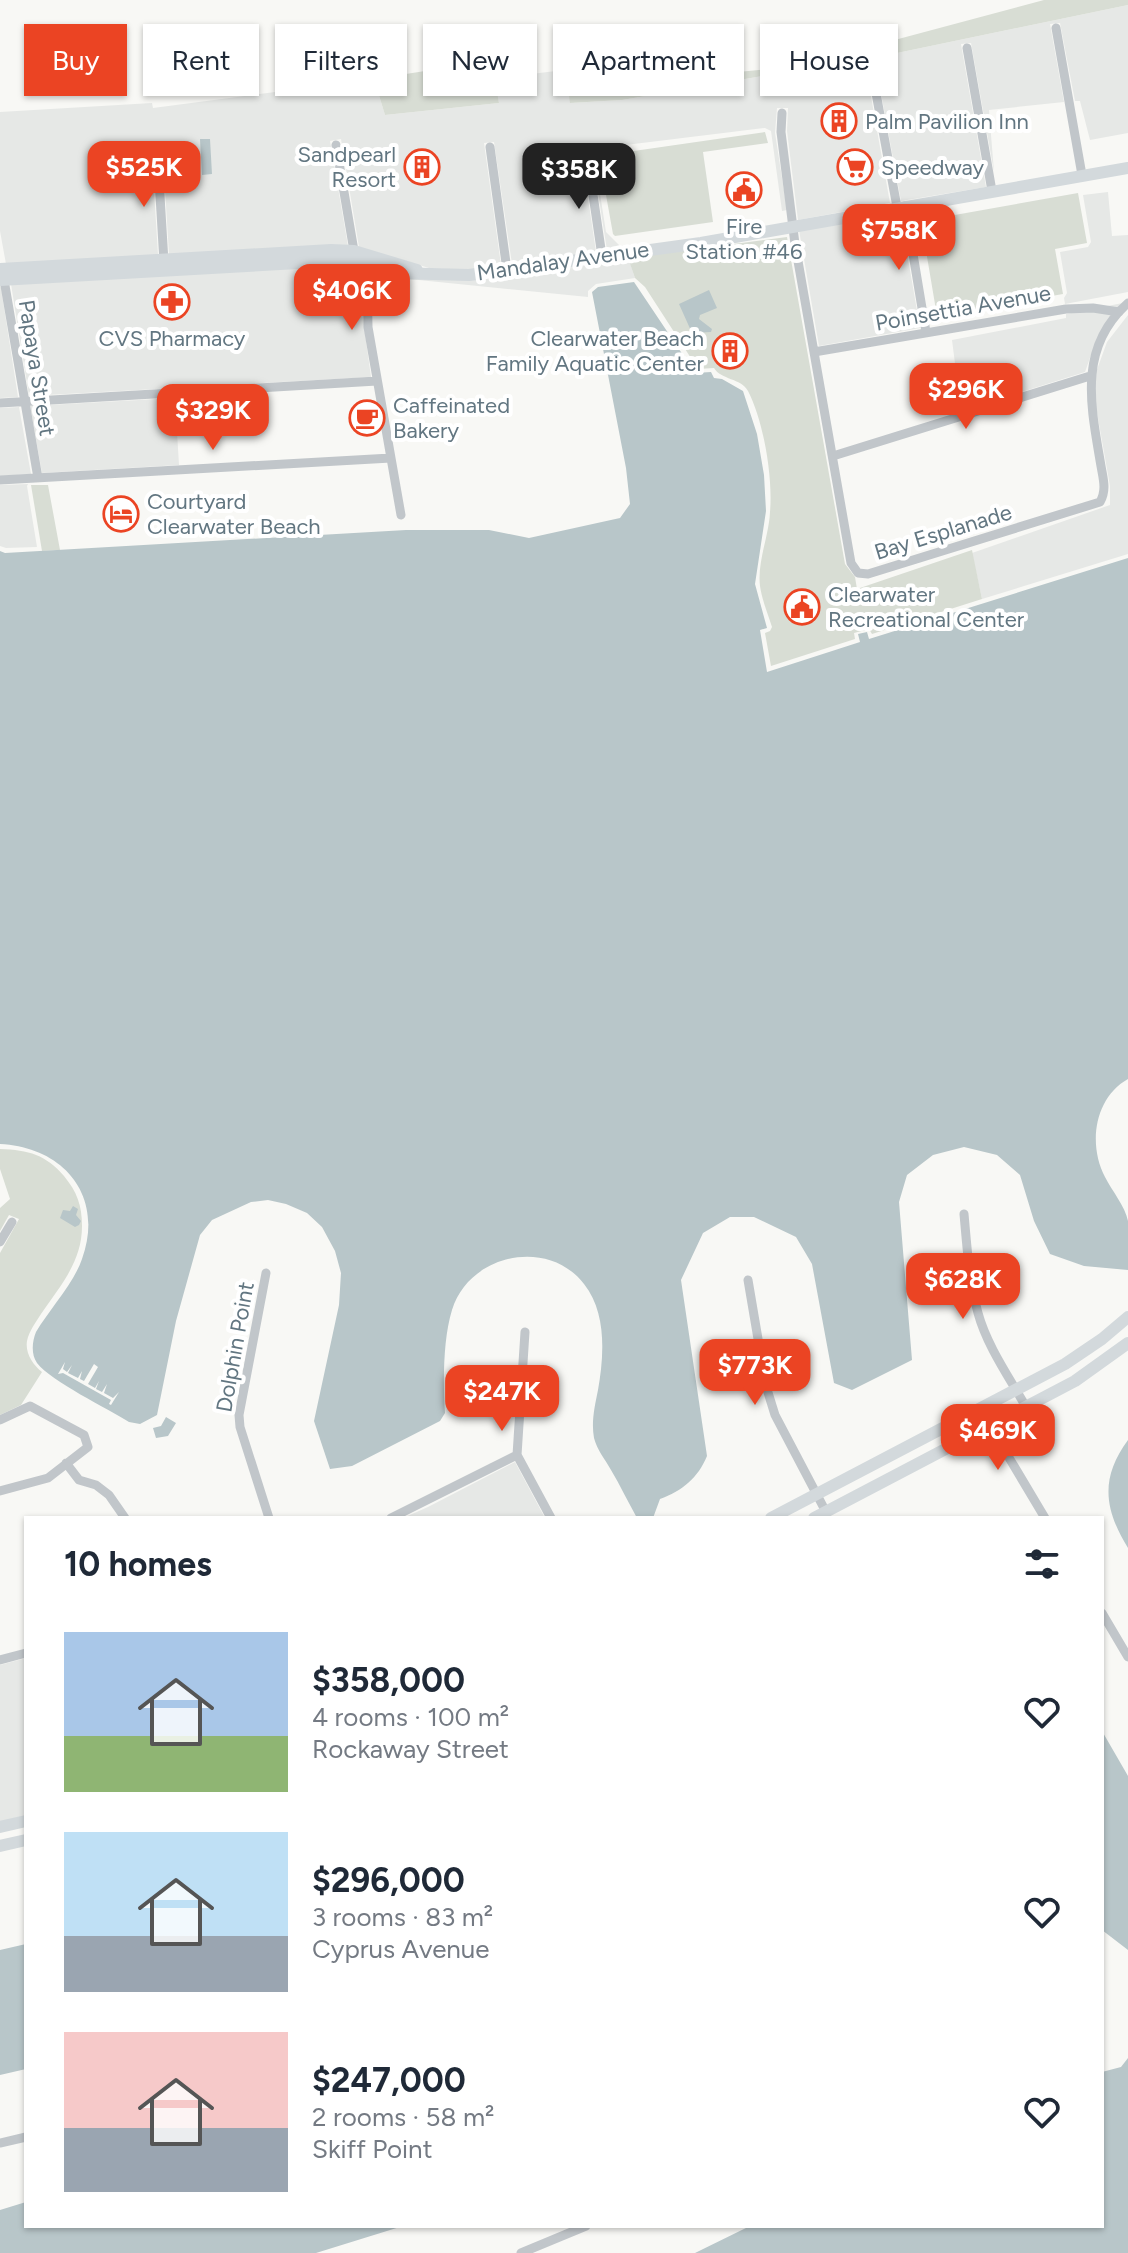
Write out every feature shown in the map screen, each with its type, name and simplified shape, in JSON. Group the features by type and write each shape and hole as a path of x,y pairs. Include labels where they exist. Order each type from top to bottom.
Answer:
{"street":[{"path":"1056,28 1082,175"},
{"path":"967,48 992,191"},
{"path":"877,96 926,332"},
{"name":"Bay Esplanade","path":"782,113 781,132 793,226 851,563 858,573 868,574 1100,502 1104,493 1091,407 1090,376 1101,340 1128,303"},
{"path":"336,145 354,251 361,264 368,327 401,515"},
{"path":"157,146 164,266"},
{"path":"490,147 507,270"},
{"path":"588,161 602,256"},
{"name":"Mandalay Avenue","path":"1,272 333,261 395,273 423,272 449,276 507,270 793,226 1128,168"},
{"name":"Mandalay Avenue","path":"164,266 331,250 354,251 423,272"},
{"name":"Papaya Street","path":"1,272 38,478"},
{"name":"Poinsettia Avenue","path":"814,352 1066,309 1093,308 1119,312"},
{"path":"833,456 1090,376"},
{"path":"0,403 377,381"},
{"path":"0,480 391,458"},
{"path":"964,1214 978,1315 1026,1407"},
{"path":"0,1242 12,1222"},
{"name":"Dolphin Point","path":"266,1273 239,1415 268,1516"},
{"path":"748,1280 766,1386 775,1415 817,1494 820,1515 1075,1381 1128,1343"},
{"path":"788,1514 817,1494 1065,1364 1128,1317"},
{"path":"525,1332 517,1455 550,1516"},
{"path":"0,1420 30,1406 84,1435 88,1447 48,1478 0,1491"},
{"path":"980,1409 1044,1516"},
{"path":"395,1516 517,1455"},
{"path":"66,1463 79,1480 96,1485 109,1495 124,1516"},
{"path":"1104,1616 1128,1657"},
{"path":"0,1660 24,1654"},
{"path":"0,1827 24,1821"},
{"path":"0,1846 24,1840"},
{"path":"0,2143 24,2137"},
{"path":"521,2253 581,2228"}],"shaded area":[{"path":"1044,0 1128,0 1128,5 898,53 898,39"},
{"path":"1128,5 1128,133 1090,140 1080,101 1075,101 1060,23 1050,24 1064,102 989,110 994,172 971,43 961,44 986,187 901,201 882,96 898,96 898,53"},
{"path":"760,70 760,76 744,79 744,71"},
{"path":"423,71 423,96 498,96 499,103 385,115 379,96 407,96 407,74"},
{"path":"553,71 553,96 570,96 571,103 645,96 744,96 744,79 760,76 760,96 871,96 890,203 798,220 787,131 788,108 777,108 775,133 787,210 782,211 771,131 765,128 593,149 606,232 622,248 607,250 592,155 582,157 596,252 512,264 494,142 484,143 501,265 468,270 429,268 359,247 341,139 330,141 348,246 169,254 162,141 151,142 158,255 6,264 0,231 0,112 152,103 153,108 275,92 275,96 379,96 385,115 499,103 498,96 537,96 537,73"},
{"path":"569,96 645,96 622,100 570,103"},
{"path":"765,132 768,143 703,152 713,222 613,234 599,156"},
{"path":"200,139 210,139 212,174 202,175"},
{"path":"1108,192 1112,236 1128,235 1128,292 1065,304 1067,293 1060,252 1088,247 1091,242 1083,195"},
{"path":"1078,193 1087,243 1055,249 1063,294 937,316 921,221"},
{"path":"900,212 920,328 819,346 799,230"},
{"path":"787,237 845,564 855,577 857,589 972,550 982,599 872,634 869,629 854,633 855,639 771,666 765,633 772,627 762,596 760,577 771,498 766,450 754,404 741,384 721,375 714,368 698,369 645,287 635,278 628,258"},
{"path":"628,257 635,278 596,284 588,291 588,297 399,278 469,280"},
{"path":"333,266 356,268 371,377 29,396 11,284"},
{"path":"634,282 695,373 711,372 714,378 743,391 757,434 764,475 766,511 755,584 767,628 760,630 767,672 860,642 858,634 867,632 869,639 1128,558 1128,1079 1117,1087 1101,1110 1096,1137 1100,1164 1128,1221 1128,1270 1084,1266 1050,1254 1034,1221 1020,1175 997,1155 964,1147 933,1155 907,1175 899,1202 912,1360 852,1390 834,1383 812,1264 796,1237 754,1217 730,1217 703,1233 681,1280 707,1456 688,1483 660,1499 654,1516 636,1516 594,1438 602,1335 591,1295 569,1269 551,1260 531,1257 511,1258 492,1265 475,1276 461,1291 452,1310 447,1334 445,1413 440,1421 352,1466 330,1469 314,1421 339,1305 341,1273 335,1251 322,1227 307,1213 268,1200 251,1202 212,1220 200,1235 176,1321 157,1415 140,1424 129,1422 55,1378 35,1359 33,1348 36,1332 82,1259 88,1236 88,1214 83,1195 60,1165 43,1154 23,1147 0,1144 0,551 406,530 489,530 529,538 620,518 630,504 626,468 592,292 598,287"},
{"path":"1,288 18,397 0,398"},
{"path":"709,290 717,308 700,315 699,319 712,329 711,332 692,333 679,304"},
{"path":"1128,302 1097,338 1085,372 961,411 952,340 1066,318 1066,314"},
{"path":"1128,315 1128,554 982,599 972,553 1110,505 1110,486 1096,407 1095,375 1107,342"},
{"path":"175,398 179,465 42,473 30,406"},
{"path":"19,407 31,474 0,476 0,408"},
{"path":"28,484 37,547 0,546 0,485"},
{"path":"31,485 48,485 60,550 42,551"},
{"path":"0,1149 36,1155 57,1169 75,1193 80,1205 82,1226 74,1262 28,1337 28,1354 42,1372 21,1405 0,1415 0,1253 19,1219 9,1215 0,1231 0,1208 10,1199 0,1169"},
{"path":"73,1206 78,1209 76,1215 81,1221 75,1227 60,1218 63,1210 70,1211"},
{"path":"166,1417 176,1423 168,1436 156,1438 153,1428 161,1426"},
{"path":"1128,1440 1128,1548 1114,1520 1108,1494 1113,1467"},
{"path":"515,1462 544,1516 408,1516"},
{"path":"24,1659 24,1816 0,1822 0,1665"},
{"path":"1104,1734 1128,1776 1128,1950 1104,1932"},
{"path":"24,1944 24,2069 0,2075 0,1950"},
{"path":"1128,2058 1128,2253 695,2253 746,2228 1104,2228 1104,2071 1121,2067"},
{"path":"24,2203 24,2228 397,2228 316,2253 0,2253 0,2210"}],"pier":[{"path":"65,1362 63,1369 67,1372 72,1365 68,1373 78,1378 82,1371 80,1379 84,1381 94,1364 98,1367 88,1384 95,1388 99,1381 96,1389 102,1392 107,1384 104,1393 113,1398 119,1392 111,1405 111,1400 63,1373 58,1374"}],"place":[{"name":"Palm Pavilion Inn","path":"839,121"},
{"name":"Sandpearl Resort","path":"422,167"},
{"name":"Speedway","path":"855,167"},
{"name":"Fire Station #46","path":"744,190"},
{"name":"CVS Pharmacy","path":"172,302"},
{"name":"Clearwater Beach Family Aquatic Center","path":"730,351"},
{"name":"Caffeinated Bakery","path":"367,418"},
{"name":"Courtyard Clearwater Beach","path":"121,514"},
{"name":"Clearwater Recreational Center","path":"802,607"}]}
